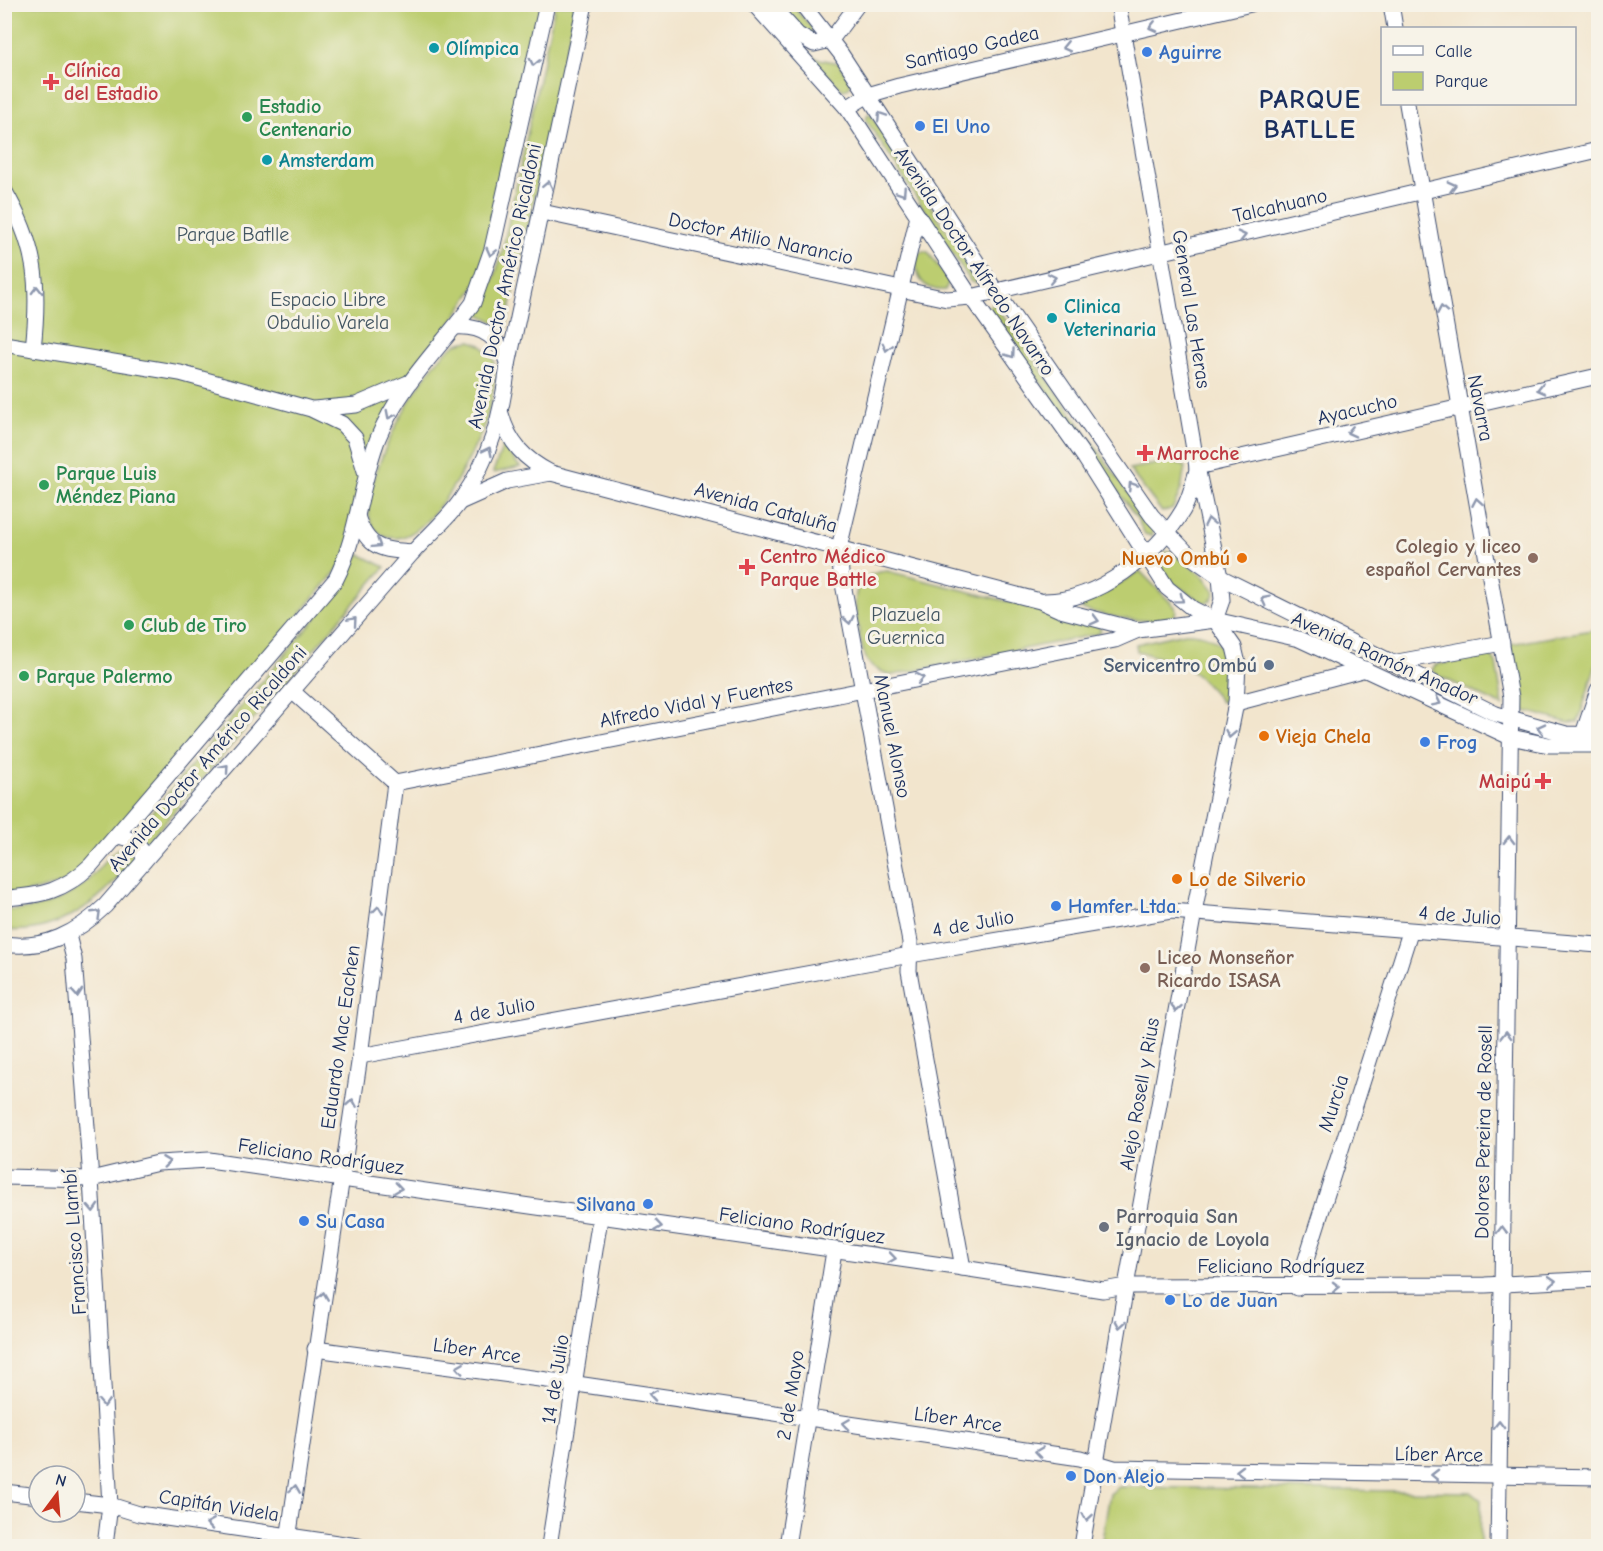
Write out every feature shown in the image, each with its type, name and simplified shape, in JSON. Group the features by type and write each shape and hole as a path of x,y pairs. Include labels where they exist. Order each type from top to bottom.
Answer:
{"street":[{"name":"Avenida Doctor Américo Ricaldoni","path":"4,898 34,896 57,890 74,882 323,596 344,562 378,439 408,383 473,303 487,269 546,4"},
{"name":"Avenida Doctor Américo Ricaldoni","path":"4,944 42,944 68,935 87,924 413,552 460,502 494,439 501,414 508,365 585,4"},
{"name":"Avenida Doctor Alfredo Navarro","path":"754,4 847,108 971,297 1085,458 1145,554"},
{"path":"770,4 798,35 808,42 823,44 831,40 858,4"},
{"name":"Avenida Doctor Alfredo Navarro","path":"802,4 831,40 995,290 1166,533"},
{"name":"General Las Heras","path":"1118,4 1197,468 1220,577 1222,600 1215,620"},
{"name":"Santiago Gadea","path":"847,108 868,95 1251,4"},
{"path":"1391,4 1395,27"},
{"name":"Navarra","path":"1407,105 1502,643 1511,697 1510,719"},
{"name":"Talcahuano","path":"971,297 1162,255 1599,150"},
{"path":"4,190 24,227 34,260 38,290 33,348"},
{"name":"Doctor Atilio Narancio","path":"542,212 901,291 947,299 971,297"},
{"name":"Manuel Alonso","path":"918,216 839,548 841,573 862,690 910,942 909,971 963,1268"},
{"path":"455,327 475,328 489,334 498,343 508,365"},
{"path":"4,344 180,373 311,409 342,424 355,438 360,448 366,476"},
{"name":"Ayacucho","path":"1197,468 1599,376"},
{"path":"311,409 356,405 408,383"},
{"name":"Avenida Cataluña","path":"501,414 510,440 520,452 551,473 1040,601 1060,610 1138,630 1215,620"},
{"path":"1166,533 1184,508 1197,468"},
{"name":"Avenida Cataluña","path":"460,502 507,481 551,473"},
{"path":"357,515 361,530 374,545 388,550 413,552"},
{"name":"Avenida Cataluña","path":"1040,601 1062,601 1084,593 1119,574 1145,554 1166,533"},
{"name":"Avenida Ramón Anador","path":"1166,533 1190,556 1220,577 1510,719 1566,734 1591,734"},
{"name":"Avenida Ramón Anador","path":"1145,554 1167,588 1193,609 1215,620 1299,639 1510,737 1549,745 1599,745"},
{"name":"Alejo Rosell y Rius","path":"1082,1546 1126,1286 1194,912 1236,703 1238,664 1231,641 1215,620"},
{"name":"Alfredo Vidal y Fuentes","path":"395,783 1115,640 1138,630"},
{"path":"1392,663 1502,643"},
{"path":"1236,703 1366,669"},
{"path":"1591,734 1599,690"},
{"path":"292,692 395,783"},
{"name":"Dolores Pereira de Rosell","path":"1498,1546 1510,719"},
{"name":"Eduardo Mac Eachen","path":"287,1541 360,1056 395,783"},
{"path":"116,836 127,837 136,842 143,850 144,861"},
{"name":"4 de Julio","path":"360,1056 909,955 1171,911 1410,932 1599,945"},
{"name":"Murcia","path":"1297,1288 1410,932"},
{"name":"Francisco Llambí","path":"68,935 74,958 91,1179 110,1505 105,1546"},
{"name":"Feliciano Rodríguez","path":"4,1177 91,1179 158,1163 192,1160 963,1268 1103,1290 1126,1286 1297,1288 1501,1284 1599,1279"},
{"name":"14 de Julio","path":"549,1546 577,1384 600,1218"},
{"name":"2 de Mayo","path":"787,1546 834,1251"},
{"name":"Líber Arce","path":"315,1349 577,1384 1080,1458 1114,1468 1599,1477"},
{"path":"4,1492 27,1495"},
{"name":"Capitán Videla","path":"87,1502 287,1541 358,1546"}],"green space":[{"name":"Parque Batlle","path":"4,5 547,5 487,269 391,412 344,562 74,881 4,898"},
{"path":"555,5 576,5 506,328 477,313 495,276 502,252"},
{"path":"774,5 792,5 812,28 813,36 810,37"},
{"path":"779,21 814,58 839,63 851,83 849,87 844,90 838,86"},
{"path":"868,114 871,115 978,278 976,283 971,282 866,120"},
{"path":"923,251 928,252 949,281 945,290 937,290 925,285 918,275 918,254"},
{"path":"990,305 995,305 1154,529 1152,536 1145,534 1136,517 992,314 989,309"},
{"path":"471,341 481,345 494,360 491,401 486,421 457,480 431,516 418,529 405,536 386,537 374,527 369,512 376,472 386,448 411,398 425,377 455,345"},
{"path":"503,446 520,467 494,473 493,472"},
{"path":"1174,461 1185,467 1181,489 1173,508 1162,512 1129,469"},
{"path":"1172,552 1204,577 1215,592 1211,600 1204,603 1173,583 1159,564 1161,554"},
{"path":"359,554 385,567 147,843 135,832 342,587"},
{"name":"Plazuela Guernica","path":"887,571 1097,624 1101,631 1097,634 893,675 876,669 864,655 855,601 856,592 865,578 874,573"},
{"path":"1140,571 1175,607 1174,617 1150,621 1116,617 1081,609 1082,603 1095,598"},
{"path":"1598,629 1598,658 1578,722 1569,723 1522,710 1510,644"},
{"path":"1185,633 1200,634 1211,638 1225,654 1229,675 1226,701 1221,702 1202,679 1185,667 1137,651 1136,644"},
{"path":"1491,656 1496,663 1503,706 1439,676 1432,670 1435,665"},
{"path":"126,847 133,853 133,861 92,902 60,921 43,927 5,930 5,910 38,907 70,894 88,881 115,851"},
{"path":"1119,1487 1471,1492 1481,1500 1480,1546 1101,1546 1110,1494"}],"place":[{"name":"Olímpica","path":"434,48"},
{"name":"Aguirre","path":"1147,52"},
{"name":"Clínica del Estadio","path":"51,82"},
{"name":"Estadio Centenario","path":"247,117"},
{"name":"El Uno","path":"920,126"},
{"name":"Amsterdam","path":"267,160"},
{"name":"Clinica Veterinaria","path":"1052,318"},
{"name":"Marroche","path":"1145,453"},
{"name":"Parque Luis Méndez Piana","path":"44,485"},
{"name":"Nuevo Ombú","path":"1242,558"},
{"name":"Colegio y liceo español Cervantes","path":"1533,558"},
{"name":"Centro Médico Parque Battle","path":"747,567"},
{"name":"Club de Tiro","path":"129,625"},
{"name":"Servicentro Ombú","path":"1269,665"},
{"name":"Parque Palermo","path":"24,676"},
{"name":"Vieja Chela","path":"1264,736"},
{"name":"Frog","path":"1425,742"},
{"name":"Maipú","path":"1543,781"},
{"name":"Lo de Silverio","path":"1177,879"},
{"name":"Hamfer Ltda.","path":"1056,906"},
{"name":"Liceo Monseñor Ricardo ISASA","path":"1145,968"},
{"name":"Silvana","path":"648,1204"},
{"name":"Su Casa","path":"304,1221"},
{"name":"Parroquia San Ignacio de Loyola","path":"1104,1227"},
{"name":"Lo de Juan","path":"1170,1300"},
{"name":"Don Alejo","path":"1071,1476"}],"district":[{"name":"PARQUE BATLLE","path":"1310,114"}],"park label":[{"name":"Espacio Libre Obdulio Varela","path":"328,310"}]}
